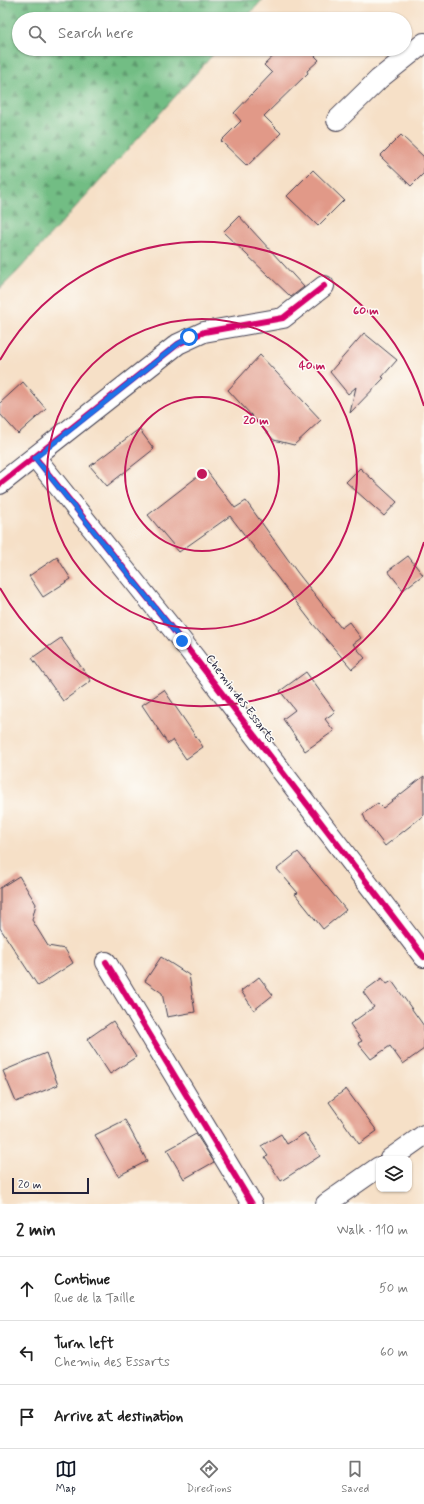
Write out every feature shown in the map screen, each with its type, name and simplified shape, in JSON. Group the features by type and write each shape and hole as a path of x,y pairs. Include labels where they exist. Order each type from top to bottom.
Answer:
{"street":[{"path":"412,53 424,43"},
{"path":"337,120 409,56"},
{"path":"0,484 35,458 178,344 189,337 204,332 283,318 324,286"},
{"name":"Chemin des Essarts","path":"35,458 182,641 424,958"},
{"path":"106,962 252,1204"},
{"path":"394,1156 424,1135"},
{"path":"326,1204 376,1169"}],"green space":[{"path":"0,0 262,0 251,12 12,12 12,56 212,56 0,289"}],"building":[{"path":"274,56 315,56 319,60 307,71 308,73 264,116 281,133 247,166 221,141 241,121 234,113 272,73 264,65"},
{"path":"401,135 424,157 424,173 411,186 380,156"},
{"path":"313,170 344,200 318,226 287,196"},
{"path":"239,216 304,287 291,297 223,232"},
{"path":"364,333 397,360 382,377 384,378 350,413 356,387 348,394 330,372"},
{"path":"260,355 321,420 294,445 274,440 228,390"},
{"path":"23,382 46,409 18,434 0,414 0,403"},
{"path":"139,429 154,449 107,486 90,466"},
{"path":"360,468 397,502 384,516 346,482"},
{"path":"206,470 235,508 246,501 297,572 341,628 349,622 361,638 353,644 365,658 352,669 313,624 230,516 179,552 148,515"},
{"path":"408,556 423,575 403,590 388,571"},
{"path":"57,557 71,579 43,597 29,576"},
{"path":"61,638 91,681 63,701 32,658"},
{"path":"306,672 335,712 325,719 334,731 305,751 283,719 295,710 280,691"},
{"path":"164,690 203,747 186,759 173,740 168,744 142,705"},
{"path":"424,776 424,815 385,846 366,821 363,814 378,803 383,808"},
{"path":"298,852 346,910 323,929 295,894 298,893 277,869"},
{"path":"19,876 36,904 32,920 48,946 65,949 73,963 38,986 0,928 0,888"},
{"path":"161,957 189,975 195,1012 167,1017 162,993 145,981"},
{"path":"259,977 273,995 254,1010 241,991"},
{"path":"382,978 387,984 392,981 424,1026 424,1049 403,1064 390,1046 371,1059 358,1043 362,1041 350,1024 374,1007 363,992"},
{"path":"113,1021 136,1057 110,1074 87,1039"},
{"path":"46,1053 58,1085 16,1102 3,1071"},
{"path":"346,1089 377,1131 359,1144 329,1102"},
{"path":"125,1120 147,1161 118,1176 95,1135"},
{"path":"305,1133 320,1156 281,1181 265,1157 268,1156 261,1146 281,1134 287,1144"},
{"path":"196,1134 214,1162 184,1179 167,1150"}],"cycle path":[{"path":"0,484 178,344 204,332 283,318 324,286"},
{"path":"35,457 182,641 424,957"},
{"path":"106,962 252,1204"}],"route":[{"path":"182,641 35,458 178,344 189,337"}]}
